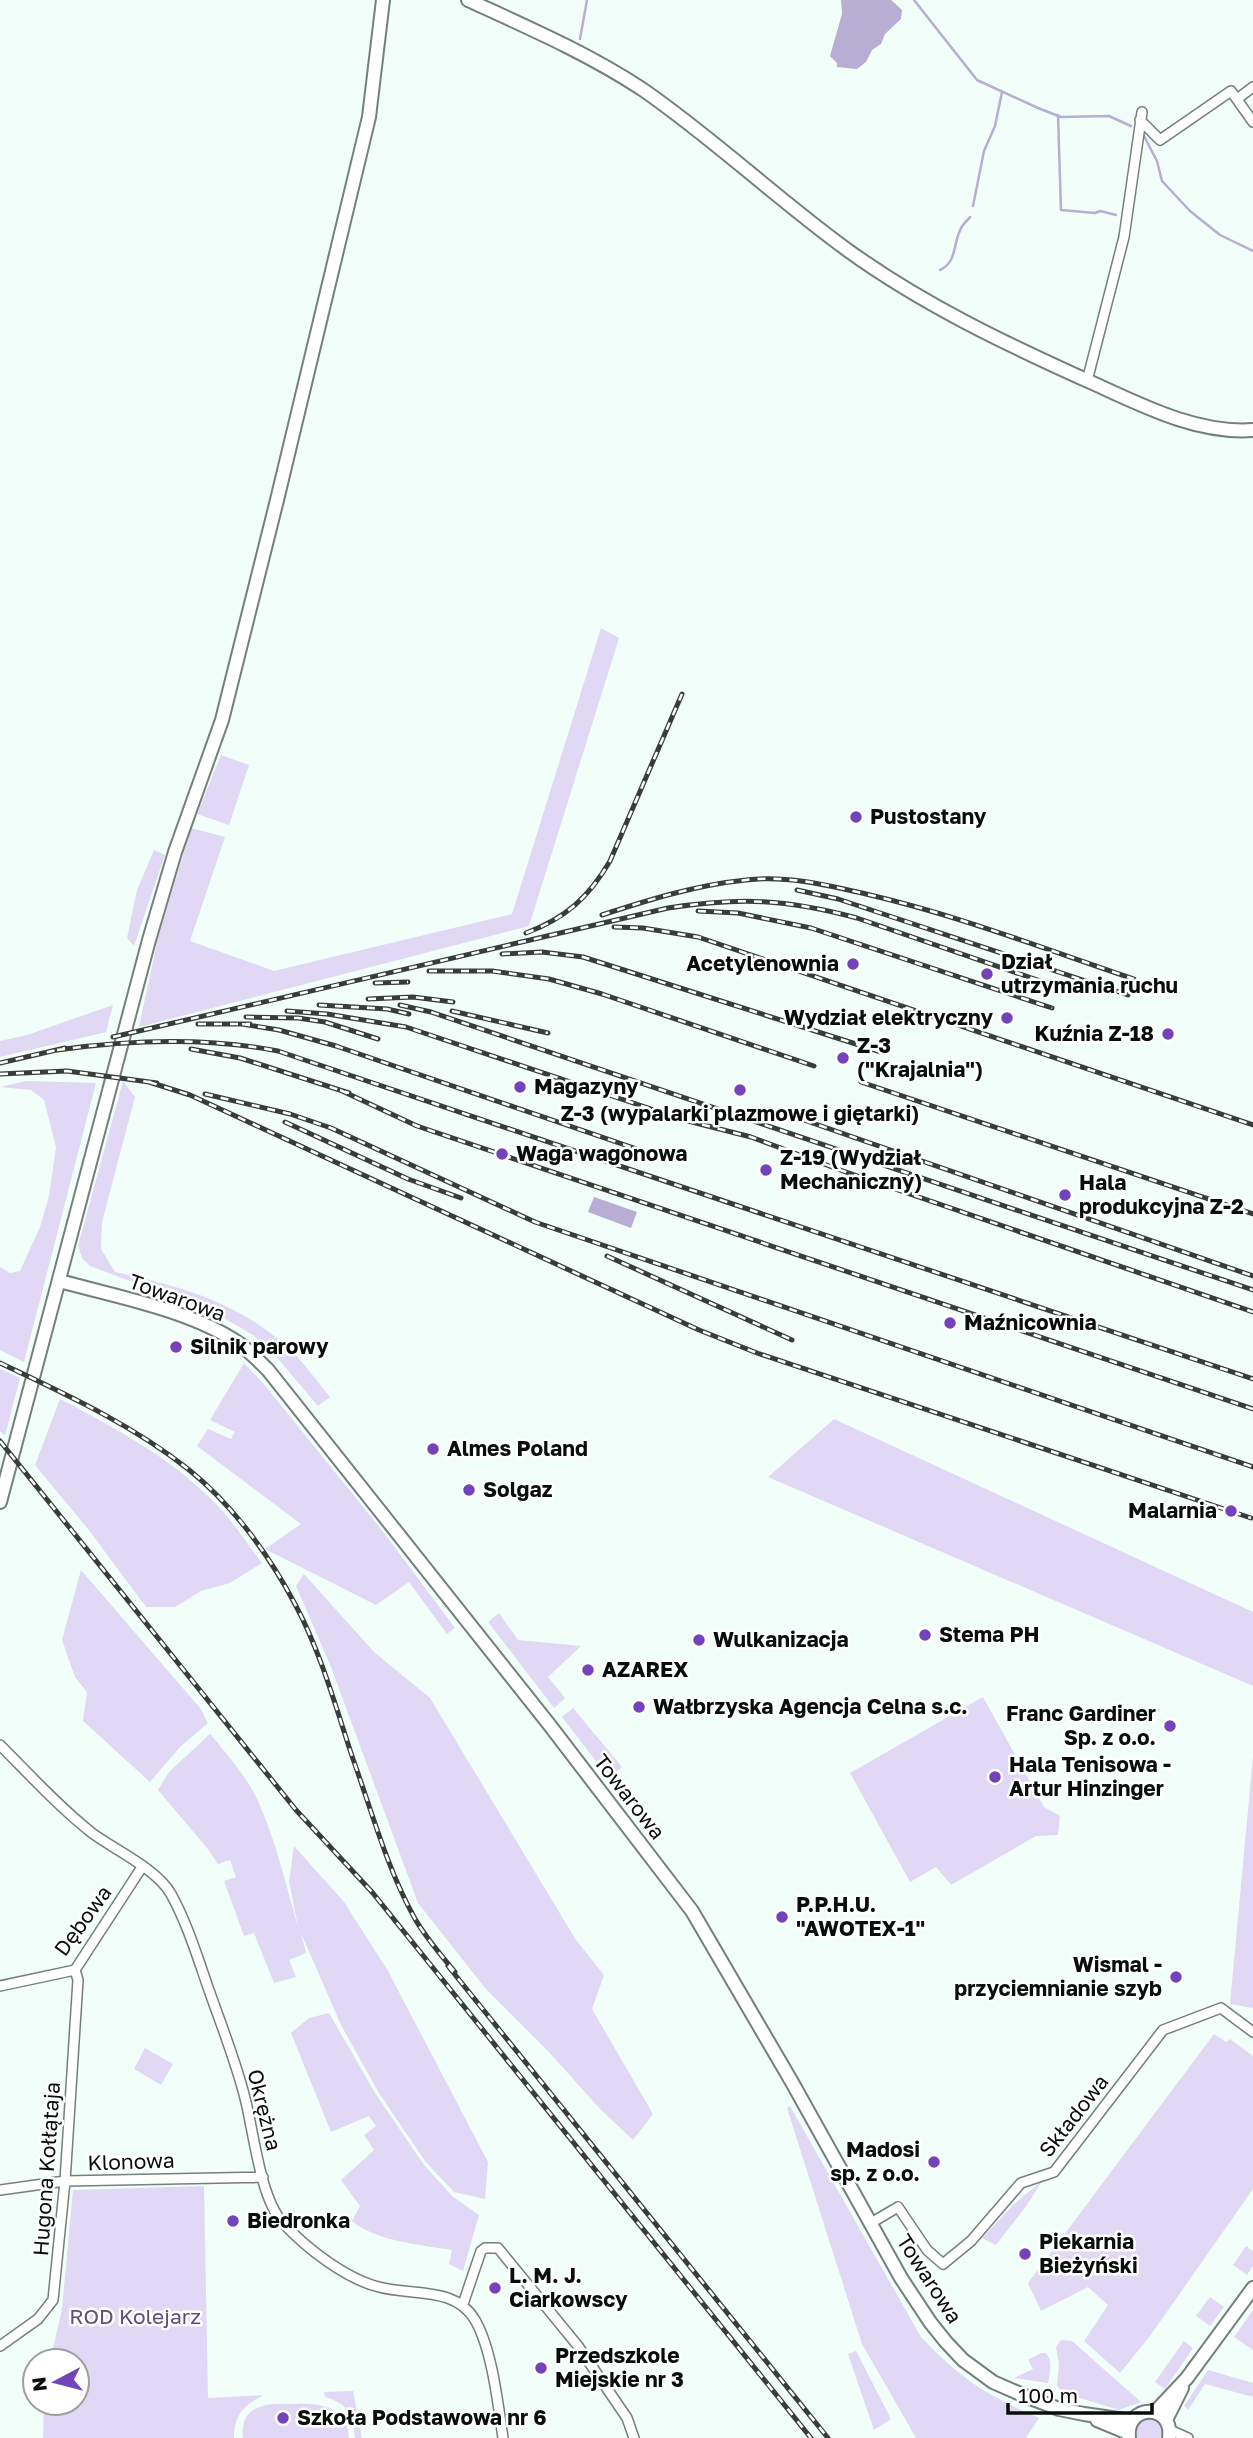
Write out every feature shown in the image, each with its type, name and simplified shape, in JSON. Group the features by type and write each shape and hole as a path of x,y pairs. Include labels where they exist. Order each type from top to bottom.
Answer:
{"street":[{"path":"0,1502 149,940 226,707 369,117 383,0"},
{"path":"468,0 569,46 637,86 718,146 844,248 897,284 947,313 1087,381 1163,414 1224,429 1253,430"},
{"path":"1237,99 1253,87"},
{"path":"1087,381 1124,237 1141,116 1160,140 1231,91 1253,122"},
{"name":"Towarowa","path":"60,1281 141,1303 210,1328 241,1345 284,1387 692,1911 901,2278 930,2322 963,2360 993,2382 1059,2409 1084,2414 1130,2431"},
{"name":"Okrężna","path":"0,1745 92,1833 142,1867 169,1890 187,1928 241,2083 272,2209 283,2223 327,2260 351,2276 379,2287 438,2295 463,2304"},
{"name":"Dębowa","path":"0,1986 75,1970 142,1867"},
{"name":"Hugona Kołłątaja","path":"0,2346 38,2319 53,2300 65,2181 78,1980 75,1970"},
{"name":"Składowa","path":"871,2223 898,2207 927,2250 943,2264 971,2241 1021,2183 1054,2172 1163,2030 1221,2008 1253,2032"},
{"name":"Klonowa","path":"0,2190 65,2181 263,2177"},
{"path":"503,2438 485,2340 463,2304 481,2251 485,2248 498,2248 578,2346 628,2418 634,2438"},
{"path":"1130,2431 1140,2414 1155,2412 1187,2378 1253,2288"},
{"path":"1169,2429 1187,2378"},
{"path":"1155,2412 1169,2429 1188,2438"}],"green space":[{"path":"601,628 619,638 529,926 139,1027 158,938 191,828 225,837 190,941 274,971 512,914"},
{"path":"221,755 249,765 229,825 197,814"},
{"path":"154,850 165,855 134,946 127,938 137,890"},
{"path":"113,1005 106,1032 0,1057 0,1041 27,1035"},
{"path":"26,1081 96,1083 24,1362 0,1350 0,1267 10,1273 20,1271 40,1227 49,1196 56,1147 44,1100 31,1090 0,1087"},
{"path":"123,1081 135,1097 102,1222 101,1249 115,1272 163,1283 206,1297 267,1331 298,1358 330,1397 318,1406 279,1360 253,1335 215,1313 90,1266 82,1258 78,1246"},
{"path":"244,1363 381,1529 455,1628 447,1634 409,1582 376,1605 265,1549 301,1524 197,1446 208,1429 231,1439 235,1432 210,1420"},
{"path":"0,1369 20,1378 5,1436 0,1431"},
{"path":"60,1399 122,1433 181,1472 222,1511 262,1563 230,1583 201,1591 175,1607 146,1607 88,1529 35,1465"},
{"path":"834,1419 1253,1612 1253,1686 768,1477"},
{"path":"81,1570 200,1708 208,1723 180,1747 150,1782 83,1721 87,1692 75,1677 62,1640"},
{"path":"304,1574 374,1652 430,1698 576,1940 604,1975 592,2009 653,2114 633,2140 485,1988 418,1903 331,1667 296,1586"},
{"path":"499,1613 518,1640 581,1646 548,1677 565,1698 554,1708 488,1622"},
{"path":"983,1697 1044,1807 1060,1816 1058,1835 1036,1836 951,1885 936,1867 910,1882 850,1773"},
{"path":"573,1708 622,1767 609,1778 562,1717"},
{"path":"210,1734 230,1758 258,1801 275,1847 298,1927 289,1881 294,1846 344,1902 388,1971 488,2162 485,2199 454,2192 425,2161 379,2093 341,2025 301,1933 306,1953 289,1960 296,1977 274,1983 254,1933 244,1936 224,1881 236,1877 230,1860 218,1864 158,1790 169,1772"},
{"path":"1253,1756 1253,2008 1230,2004"},
{"path":"329,2013 375,2093 424,2165 452,2196 479,2215 463,2271 449,2264 452,2250 386,2238 352,2221 360,2206 341,2180 374,2150 364,2135 376,2126 369,2116 331,2132 291,2033 309,2018"},
{"path":"1214,2034 1226,2042 1230,2039 1253,2056 1253,2189 1150,2336 1120,2373 1084,2341 1108,2305 1088,2287 1041,2311 1028,2283"},
{"path":"145,2048 173,2064 161,2085 134,2069"},
{"path":"790,2106 921,2337 975,2385 1039,2418 1026,2438 916,2438 862,2344 787,2108"},
{"path":"1042,2181 996,2245 982,2238 1014,2204"},
{"name":"ROD Kolejarz","path":"204,2186 208,2398 264,2395 251,2403 238,2417 234,2438 43,2438 44,2417 91,2417 91,2347 53,2347 62,2309 73,2190"},
{"path":"1246,2246 1253,2251 1253,2266 1247,2275 1233,2265"},
{"path":"1210,2297 1224,2307 1210,2326 1196,2316"},
{"path":"1253,2310 1253,2350 1234,2337"},
{"path":"1061,2340 1072,2341 1141,2402 1119,2410 1064,2393 1057,2386 1059,2364 1056,2347"},
{"path":"1184,2341 1193,2348 1165,2389 1155,2382"},
{"path":"856,2351 891,2419 874,2430 848,2354"},
{"path":"1046,2353 1050,2360 1048,2383 1014,2378 1033,2369 1028,2360"},
{"path":"1208,2370 1253,2383 1253,2397 1205,2384 1188,2410 1184,2406"},
{"path":"353,2391 362,2438 355,2438 353,2423 345,2407 325,2397 324,2392"},
{"path":"273,2404 310,2404 332,2409 346,2425 349,2438 243,2438 243,2424 249,2414 259,2407"},
{"path":"1149,2418 1160,2424 1160,2438 1137,2438 1136,2426"}],"shaded area":[{"path":"841,0 891,0 902,10 901,19 885,34 881,44 872,50 866,62 857,69 837,67 837,63 830,56 842,14"},
{"path":"594,1197 637,1212 631,1228 588,1212"}],"waterway":[{"path":"580,39 587,0"},
{"path":"914,0 977,80 1061,117 1109,116 1131,126"},
{"path":"973,206 984,151 995,126 1002,92"},
{"path":"1058,115 1061,210 1095,213 1100,211 1116,215"},
{"path":"1144,136 1157,161 1162,181 1190,211 1220,235 1253,251"},
{"path":"940,270 953,256 960,231 970,217"}],"railway":[{"path":"526,933 565,913 585,896 602,874 682,694"},
{"path":"602,915 709,885 761,879 791,880 900,902 1001,933 1134,979"},
{"path":"797,890 838,899 1128,995"},
{"path":"113,1037 668,908 718,902 785,904 857,918 1052,985"},
{"path":"698,911 738,913 811,928 1052,1008"},
{"path":"614,927 643,928 698,937 1253,1125"},
{"path":"502,954 542,952 583,957 881,1052"},
{"path":"429,971 492,971 549,979 602,994 814,1066"},
{"path":"375,983 408,982"},
{"path":"368,999 413,997 453,1002"},
{"path":"319,1005 387,1009 409,1014"},
{"path":"400,1005 431,1012 1253,1290"},
{"path":"287,1011 327,1014 406,1027 684,1120 751,1137 1253,1312"},
{"path":"452,1011 548,1033"},
{"path":"246,1017 298,1018 325,1022 378,1039"},
{"path":"198,1024 250,1024"},
{"path":"242,1024 279,1030 336,1046 663,1158"},
{"path":"57,1050 112,1044 195,1042 278,1051 1253,1379"},
{"path":"0,1063 65,1048"},
{"path":"191,1049 240,1058 349,1093"},
{"path":"0,1074 67,1071 157,1083"},
{"path":"149,1082 190,1095 699,1330 757,1353 1251,1518"},
{"path":"861,1082 1253,1214"},
{"path":"340,1090 417,1126 1253,1409"},
{"path":"205,1094 290,1114 331,1128 535,1222 1253,1467"},
{"path":"804,1120 1253,1276"},
{"path":"285,1122 408,1179 461,1198"},
{"path":"607,1256 792,1340"},
{"path":"0,1363 49,1386 144,1438 204,1483 249,1532 286,1587 305,1624 328,1681 381,1839 404,1898 423,1932 455,1972"},
{"path":"0,1441 296,1810 372,1892 811,2438"},
{"path":"448,1966 828,2438"}],"place":[{"name":"Pustostany","path":"856,817"},
{"name":"Acetylenownia","path":"853,964"},
{"name":"Dział utrzymania ruchu","path":"987,974"},
{"name":"Wydział elektryczny","path":"1007,1018"},
{"name":"Kuźnia Z-18","path":"1168,1034"},
{"name":"Z-3 (\"Krajalnia\")","path":"843,1058"},
{"name":"Magazyny","path":"520,1087"},
{"name":"Z-3 (wypalarki plazmowe i giętarki)","path":"740,1090"},
{"name":"Waga wagonowa","path":"502,1154"},
{"name":"Z-19 (Wydział Mechaniczny)","path":"766,1170"},
{"name":"Hala produkcyjna Z-2","path":"1065,1195"},
{"name":"Maźnicownia","path":"950,1323"},
{"name":"Silnik parowy","path":"176,1347"},
{"name":"Almes Poland","path":"433,1449"},
{"name":"Solgaz","path":"469,1490"},
{"name":"Malarnia","path":"1231,1511"},
{"name":"Stema PH","path":"925,1635"},
{"name":"Wulkanizacja","path":"699,1640"},
{"name":"AZAREX","path":"588,1670"},
{"name":"Wałbrzyska Agencja Celna s.c.","path":"639,1707"},
{"name":"Franc Gardiner Sp. z o.o.","path":"1170,1726"},
{"name":"Hala Tenisowa - Artur Hinzinger","path":"995,1777"},
{"name":"P.P.H.U. \"AWOTEX-1\"","path":"782,1917"},
{"name":"Wismal - przyciemnianie szyb","path":"1176,1977"},
{"name":"Madosi sp. z o.o.","path":"934,2162"},
{"name":"Biedronka","path":"233,2221"},
{"name":"Piekarnia Bieżyński","path":"1025,2254"},
{"name":"L. M. J. Ciarkowscy","path":"495,2288"},
{"name":"Przedszkole Miejskie nr 3","path":"541,2368"},
{"name":"Szkoła Podstawowa nr 6","path":"283,2418"}]}
